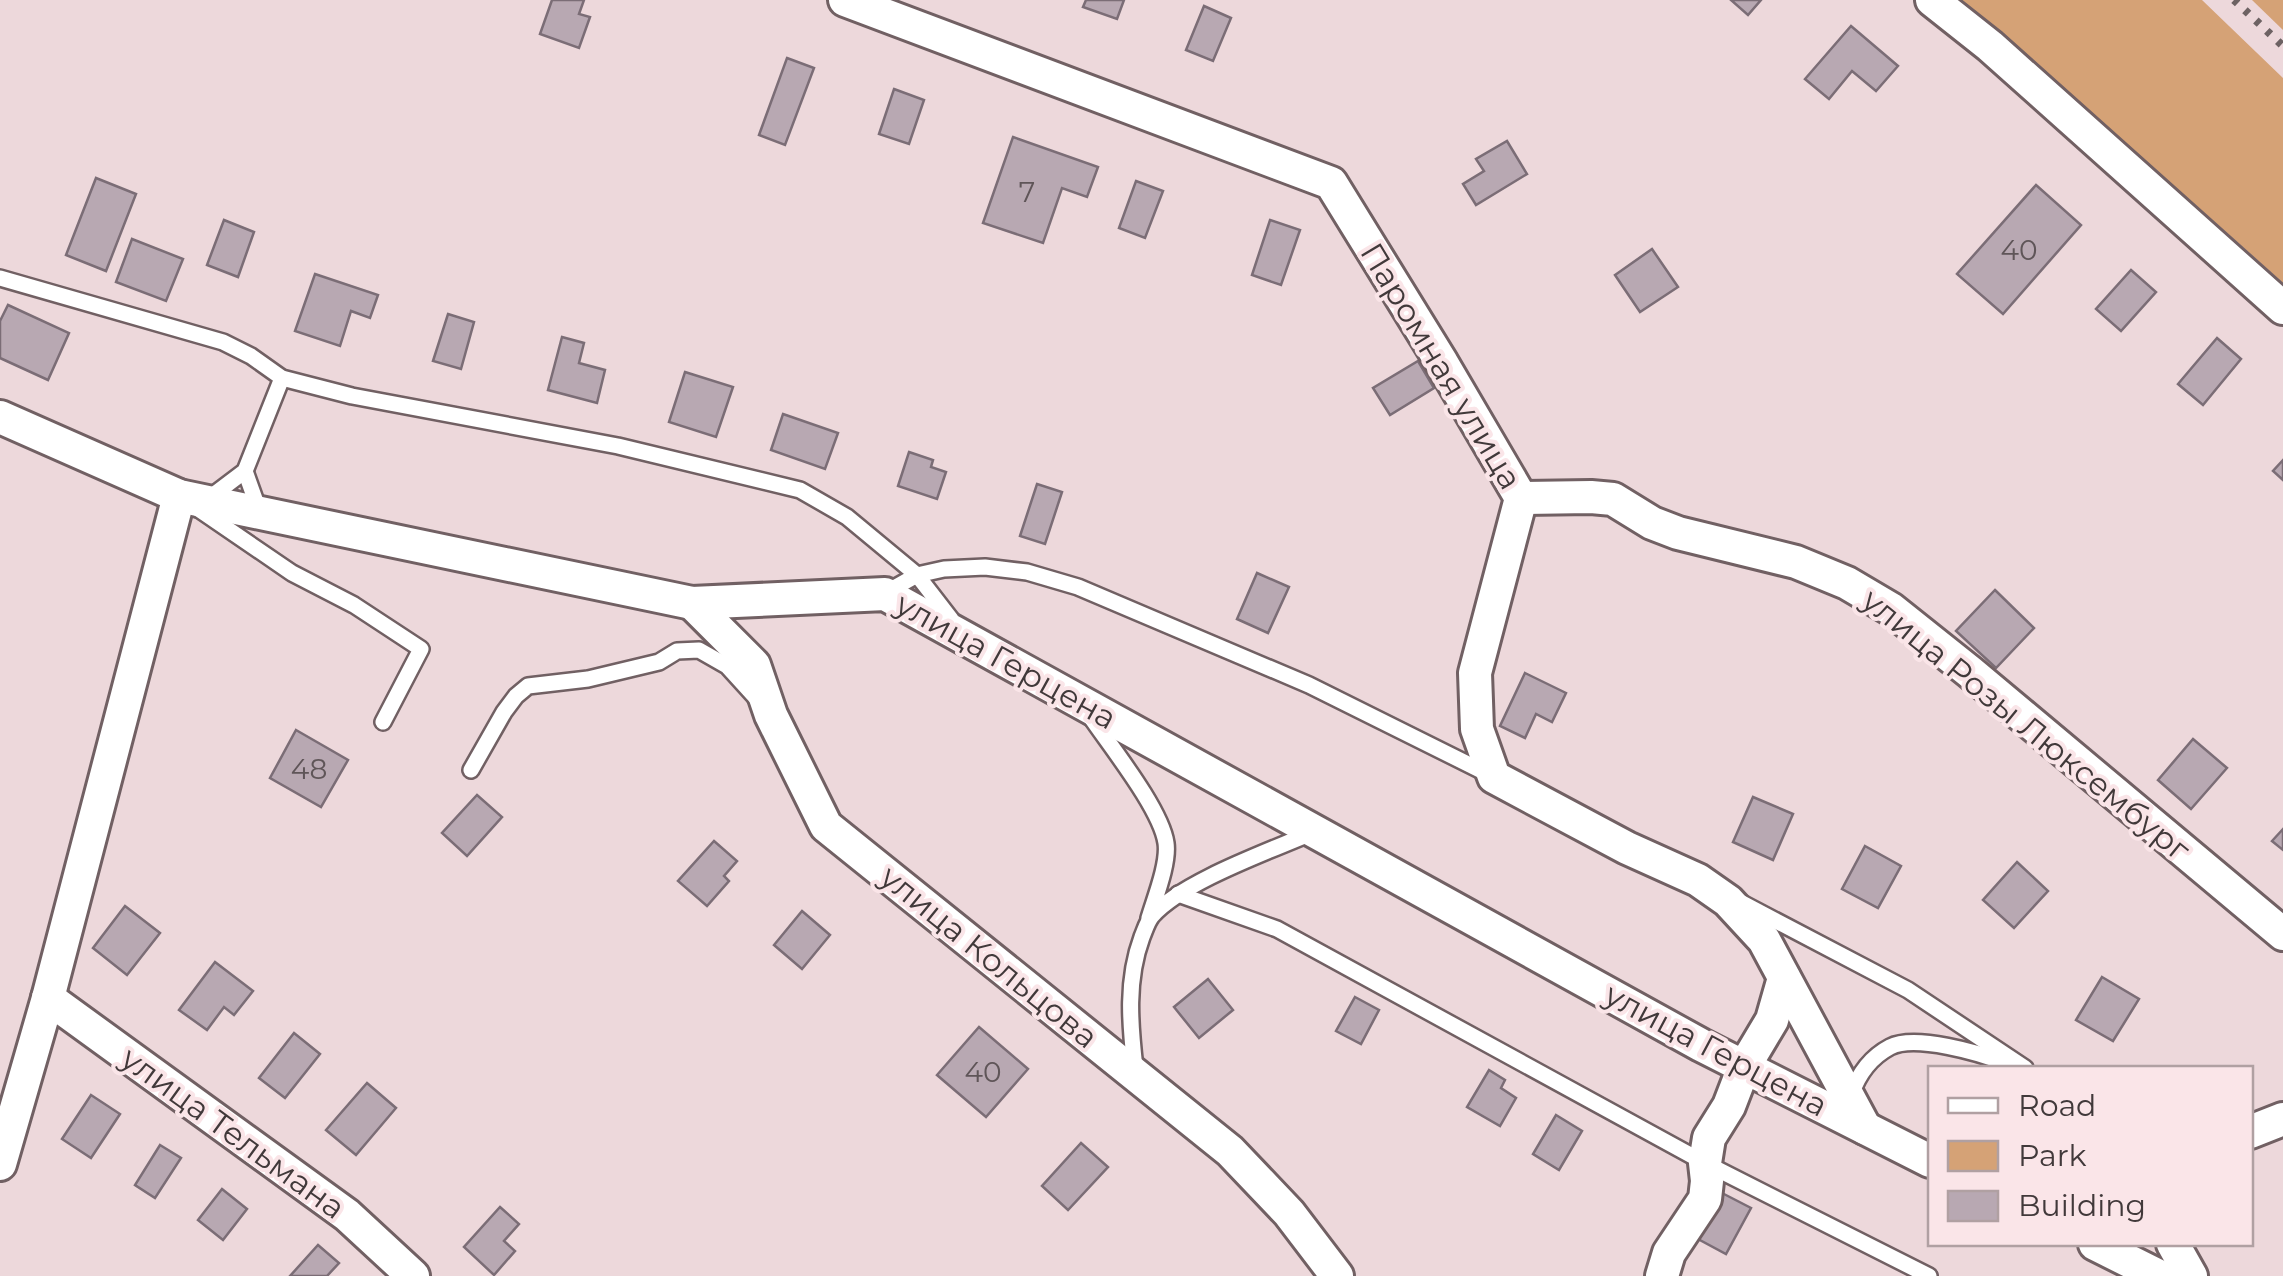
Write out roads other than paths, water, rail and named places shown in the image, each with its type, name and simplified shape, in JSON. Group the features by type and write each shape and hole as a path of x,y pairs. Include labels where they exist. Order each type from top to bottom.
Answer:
{"street":[{"name":"Паромная улица","path":"844,0 1332,183 1521,498 1475,673 1476,729 1494,777"},
{"path":"1932,0 1990,46 2283,308"},
{"name":"улица Герцена","path":"0,417 192,498 692,603 885,594 1744,1067 1857,1113 1928,1160"},
{"path":"0,1164 192,498"},
{"name":"улица Розы Люксембург","path":"1521,498 1613,499 1652,523 1678,533 1796,562 1847,583 1891,609 1970,672 2283,934"},
{"name":"улица Кольцова","path":"692,603 754,665 771,715 826,826 1230,1151 1288,1213 1337,1276"},
{"path":"1494,777 1698,880 1728,901 1764,940 1857,1113"},
{"path":"1662,1276 1669,1253 1705,1199 1709,1138 1772,1020 1784,978"},
{"name":"улица Тельмана","path":"48,998 347,1215 413,1276"},
{"path":"2253,1131 2283,1118"},
{"path":"2098,1246 2159,1276"},
{"path":"2174,1246 2191,1276"}],"lane":[{"path":"0,278 223,342 282,378 352,396 618,446 800,490 847,516 918,575 966,638"},
{"path":"282,378 244,471 192,498 292,573 354,606 420,649 383,722"},
{"path":"244,471 260,513"},
{"path":"885,594 918,575 985,567 1026,572 1078,587 1309,685 1494,777"},
{"path":"471,770 504,712 528,686 588,680 658,662 677,651 699,650 727,666 771,715"},
{"path":"1082,703 1156,814 1166,844 1163,868 1136,952 1130,997 1136,1076"},
{"path":"1149,918 1178,894 1314,832"},
{"path":"1698,880 1908,990 2018,1066"},
{"path":"1178,894 1277,929 1705,1163 1929,1276"},
{"path":"1857,1113 1857,1078 1893,1045 1956,1046 2015,1066"}],"railway":[{"path":"2234,0 2283,46"}]}
